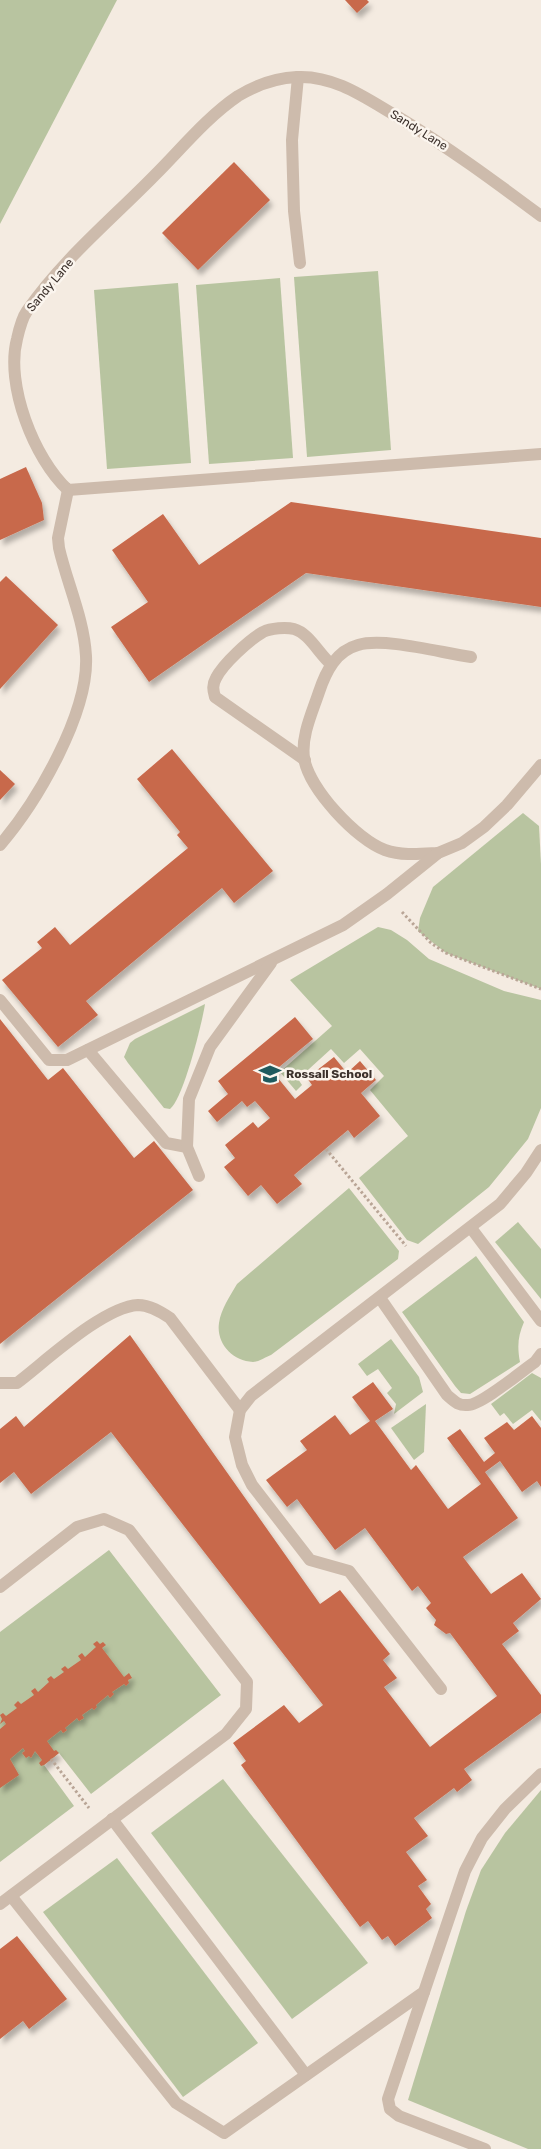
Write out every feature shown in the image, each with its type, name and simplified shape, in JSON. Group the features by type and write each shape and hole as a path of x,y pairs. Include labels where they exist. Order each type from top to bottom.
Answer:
{"lane":[{"name":"Sandy Lane","path":"68,490 60,482 38,448 27,424 18,394 14,362 16,340 26,313 59,271 220,110 256,86 274,80 298,77 320,78 361,95 446,146 541,216"},
{"path":"298,77 292,140 294,211 300,263"},
{"path":"0,845 30,804 63,744 74,719 86,673 83,639 59,548 60,528 68,490 541,454"},
{"path":"304,760 215,697 213,689 215,678 251,640 265,631 281,628 294,629 303,634 331,664"},
{"path":"438,854 406,855 384,850 367,840 334,810 320,792 304,760 306,730 331,664 342,653 357,645 374,642 471,657"},
{"path":"0,1000 49,1060 67,1060 273,961 343,925 387,894 438,854 462,843 484,827 507,805 541,765"},
{"path":"199,1176 187,1147 190,1099 210,1047 273,961"},
{"path":"88,1050 166,1143 187,1147"},
{"path":"441,1689 349,1571 310,1560 252,1485 242,1465 235,1437 240,1410 251,1396 500,1204 526,1173 541,1150"},
{"path":"471,1228 541,1321"},
{"path":"380,1298 447,1395 456,1404 469,1406 480,1402 535,1362 541,1354"},
{"path":"0,1383 17,1383 108,1314 139,1305 159,1310 170,1318 240,1410"},
{"path":"0,1587 77,1527 104,1519 129,1530 247,1682 246,1709 226,1734 0,1904"},
{"path":"485,2149 399,2116 390,2109 388,2099 465,1871 482,1838 505,1810 541,1774"},
{"path":"108,1823 306,2075"},
{"path":"12,1896 176,2104 224,2134 424,1992"}],"path":[{"path":"387,894 418,931 446,953 541,989"},
{"path":"326,1148 422,1266"},
{"path":"51,1759 108,1823"}],"green space":[{"path":"0,0 117,0 0,224"},
{"path":"378,271 391,450 307,457 294,277"},
{"path":"280,278 293,458 209,464 196,285"},
{"path":"178,283 191,463 107,469 94,290"},
{"path":"523,813 539,826 541,864 541,989 446,953 418,931 420,918 433,887"},
{"path":"378,927 391,930 407,940 429,959 504,991 541,1000 541,1108 528,1139 489,1187 418,1244 407,1240 359,1178 408,1136 370,1090 384,1076 360,1049 344,1063 331,1049 298,1079 302,1085 296,1091 280,1072 332,1026 290,980"},
{"path":"205,1004 196,1043 181,1091 170,1109 164,1108 124,1057 130,1043 135,1039"},
{"path":"349,1188 399,1251 398,1259 271,1355 253,1362 245,1361 232,1354 227,1350 220,1337 219,1323 224,1308 237,1284"},
{"path":"518,1222 541,1249 541,1299 495,1242"},
{"path":"476,1256 524,1322 519,1341 520,1362 470,1394 461,1393 455,1386 402,1312"},
{"path":"391,1339 419,1377 423,1392 394,1414 396,1404 387,1393 392,1388 378,1369 367,1376 358,1364"},
{"path":"532,1373 541,1378 541,1421 532,1410 513,1424 504,1413 500,1416 491,1404"},
{"path":"426,1404 424,1452 414,1460 391,1428"},
{"path":"109,1550 221,1695 91,1794 59,1753 44,1765 74,1806 0,1862 0,1632"},
{"path":"223,1779 368,1963 292,2019 151,1833"},
{"path":"541,1790 541,2149 528,2149 408,2100 466,1911 481,1870 505,1833"},
{"path":"117,1858 258,2043 183,2097 43,1912"}],"building":[{"path":"345,0 367,0 369,2 357,13"},
{"path":"234,162 270,200 198,270 162,233"},
{"path":"26,467 42,503 44,520 0,540 0,479"},
{"path":"291,502 541,538 541,607 306,573 149,682 111,627 148,602 112,550 163,514 199,565"},
{"path":"6,576 58,625 0,689 0,582"},
{"path":"172,749 273,871 234,903 222,888 86,1001 98,1015 58,1047 2,980 42,948 37,942 55,927 70,945 188,848 177,835 180,832 137,779"},
{"path":"0,770 15,784 0,800"},
{"path":"295,1017 313,1039 273,1072 295,1099 312,1085 307,1078 334,1057 347,1073 360,1061 376,1080 361,1093 380,1116 354,1138 348,1130 294,1175 302,1184 277,1204 261,1185 248,1196 224,1167 235,1158 225,1145 253,1122 258,1128 270,1118 255,1101 247,1107 242,1101 217,1122 208,1111 228,1094 218,1081"},
{"path":"0,1019 48,1080 63,1068 134,1158 154,1141 193,1190 0,1344"},
{"path":"130,1335 320,1604 340,1590 390,1654 383,1660 397,1678 384,1687 430,1747 497,1696 450,1633 446,1634 434,1625 436,1620 426,1608 431,1603 418,1586 412,1591 365,1528 335,1550 297,1499 287,1507 266,1480 307,1450 300,1441 335,1415 350,1435 370,1421 352,1397 373,1382 393,1409 375,1421 411,1470 416,1465 448,1509 481,1484 447,1438 460,1429 484,1462 495,1453 484,1438 507,1422 514,1430 532,1416 541,1428 541,1487 537,1481 522,1492 500,1461 485,1472 518,1518 463,1557 491,1594 522,1573 541,1599 513,1623 519,1631 502,1644 541,1695 541,1713 464,1769 472,1780 457,1792 454,1788 414,1818 428,1836 406,1852 427,1880 418,1886 431,1904 426,1909 432,1918 395,1946 388,1936 382,1940 368,1921 360,1927 241,1765 246,1761 233,1743 284,1705 299,1723 323,1705 111,1432 31,1494 14,1472 0,1483 0,1429 16,1416 24,1427"},
{"path":"97,1641 100,1644 103,1642 106,1645 102,1648 124,1677 129,1673 132,1678 128,1680 129,1683 112,1692 114,1694 110,1698 108,1695 96,1705 97,1707 94,1710 92,1708 82,1715 84,1718 79,1721 77,1718 65,1728 67,1730 63,1733 61,1730 47,1741 54,1751 56,1750 59,1753 44,1765 41,1766 39,1763 42,1760 35,1751 31,1758 29,1756 26,1758 22,1753 25,1751 23,1748 10,1759 19,1775 0,1788 0,1729 6,1724 4,1721 0,1724 2,1719 0,1715 3,1713 6,1716 17,1708 14,1705 18,1701 21,1704 34,1695 31,1691 35,1688 38,1692 49,1682 47,1679 51,1676 54,1679 64,1672 61,1669 65,1666 68,1669 81,1660 78,1656 82,1653 85,1657 96,1647 93,1644"},
{"path":"17,1936 67,1999 29,2029 23,2021 0,2039 0,1949"}],"place":[{"name":"Rossall School","path":"270,1074"}]}
